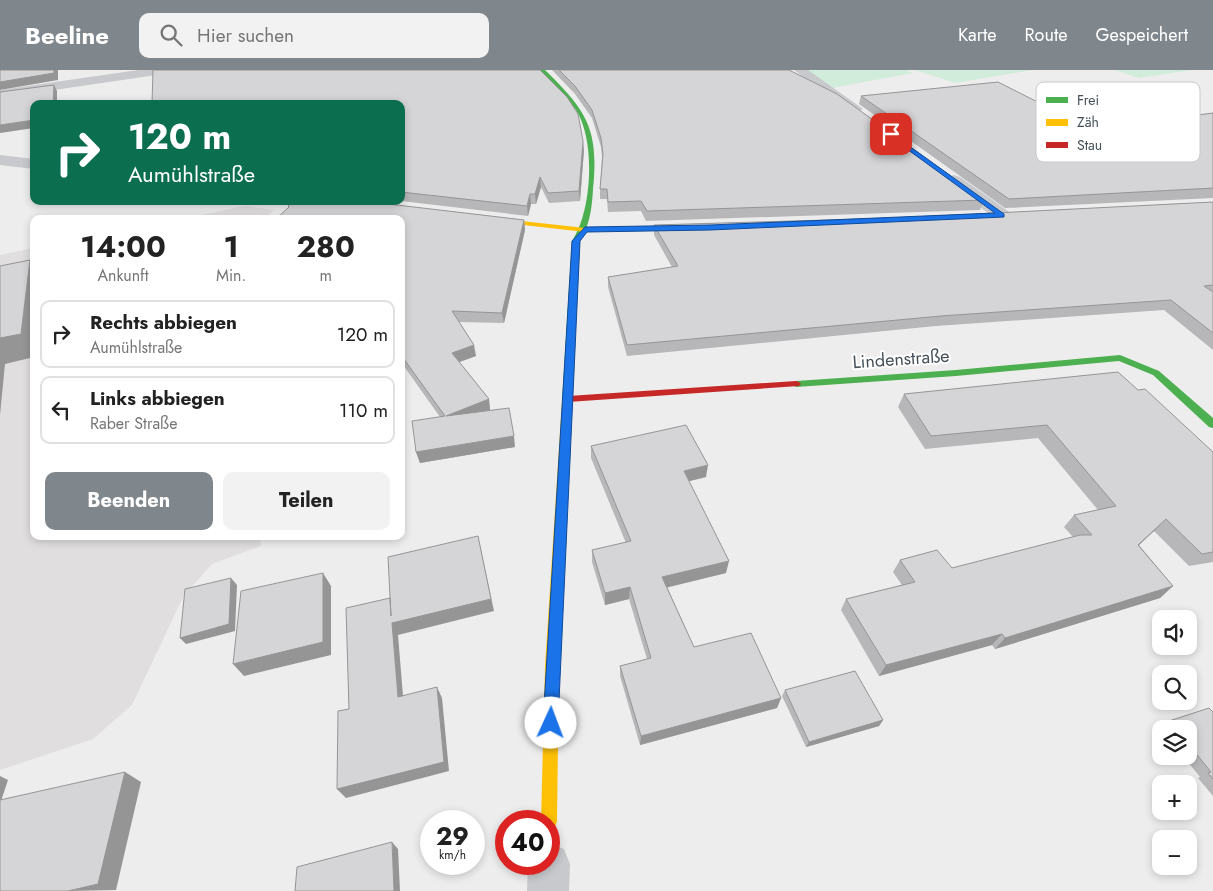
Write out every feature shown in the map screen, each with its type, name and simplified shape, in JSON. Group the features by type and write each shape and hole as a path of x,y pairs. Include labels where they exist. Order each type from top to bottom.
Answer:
{"street":[{"path":"0,94 163,70"},
{"path":"542,70 578,105 592,130 594,146 593,172 585,230 576,241 552,666 549,810"},
{"path":"800,70 871,120"},
{"path":"0,160 30,164"},
{"path":"939,169 1007,215"},
{"path":"983,216 1007,215"},
{"path":"477,218 585,230 706,228"},
{"name":"Lindenstraße","path":"568,399 946,374 1120,358 1156,373 1213,424"},
{"path":"548,875 548,891"}],"shaded area":[{"path":"245,206 274,210 268,215 201,215"},
{"path":"30,249 30,540 260,540 261,546 212,564 184,595 132,705 93,739 0,770 0,255"}],"green space":[{"path":"800,70 906,70 913,73 827,89"},
{"path":"915,70 1033,70 955,83"},
{"path":"1115,70 1192,70 1139,78"}],"building":[{"path":"0,70 54,70 54,73 0,82"},
{"path":"153,70 540,70 567,97 578,114 583,141 579,191 548,193 540,177 535,194 530,194 527,206 405,192 405,100 152,100"},
{"path":"559,70 789,70 837,94 984,200 647,211 641,201 608,202 607,189 600,189 603,154 601,138 592,110 575,86"},
{"path":"998,82 1036,101 1036,162 1200,162 1200,115 1213,113 1213,188 1009,199 861,96"},
{"path":"54,85 53,100 30,100 30,121 0,125 0,92"},
{"path":"1213,202 1213,285 1204,286 1213,292 1213,333 1171,300 941,316 627,345 608,277 678,266 654,225 896,218"},
{"path":"288,205 397,205 524,220 502,313 452,311 474,345 452,353 489,399 446,416 509,408 514,436 416,452 412,421 445,416 405,361 405,215 280,215 289,207"},
{"path":"30,260 21,334 0,338 0,266"},
{"path":"1118,372 1138,390 1145,389 1213,452 1213,552 1202,554 1166,519 1138,545 1173,586 1005,638 1002,634 886,665 846,599 915,582 900,560 937,550 952,568 1080,535 1092,535 1074,515 1116,506 1047,425 931,436 904,394"},
{"path":"686,425 708,465 684,471 729,561 662,577 694,647 751,633 781,698 641,736 620,666 651,658 630,587 605,593 592,550 631,541 591,446"},
{"path":"478,536 491,599 392,623 398,697 437,687 444,762 337,789 338,711 349,709 346,608 390,598 391,616 388,557"},
{"path":"323,573 323,642 233,664 241,591"},
{"path":"231,578 229,624 180,638 185,589"},
{"path":"855,671 883,720 809,742 785,690"},
{"path":"1209,708 1213,712 1213,779 1208,773 1211,772 1197,755 1197,720 1172,720"},
{"path":"125,772 98,884 68,891 0,891 0,800"},
{"path":"392,842 394,891 295,891 297,867"}],"traffic: fast":[{"path":"542,70 579,110 586,122 592,151 588,210 583,229 576,241 567,401"},
{"path":"796,384 956,373 1120,358 1156,373 1213,424"}],"traffic: slow":[{"path":"487,219 585,230 691,228"},
{"path":"549,810 552,666 567,401"}],"traffic: jam":[{"path":"568,399 796,384"}],"route":[{"path":"551,723 552,666 576,241 585,230 710,228 1002,215 891,134"}]}
